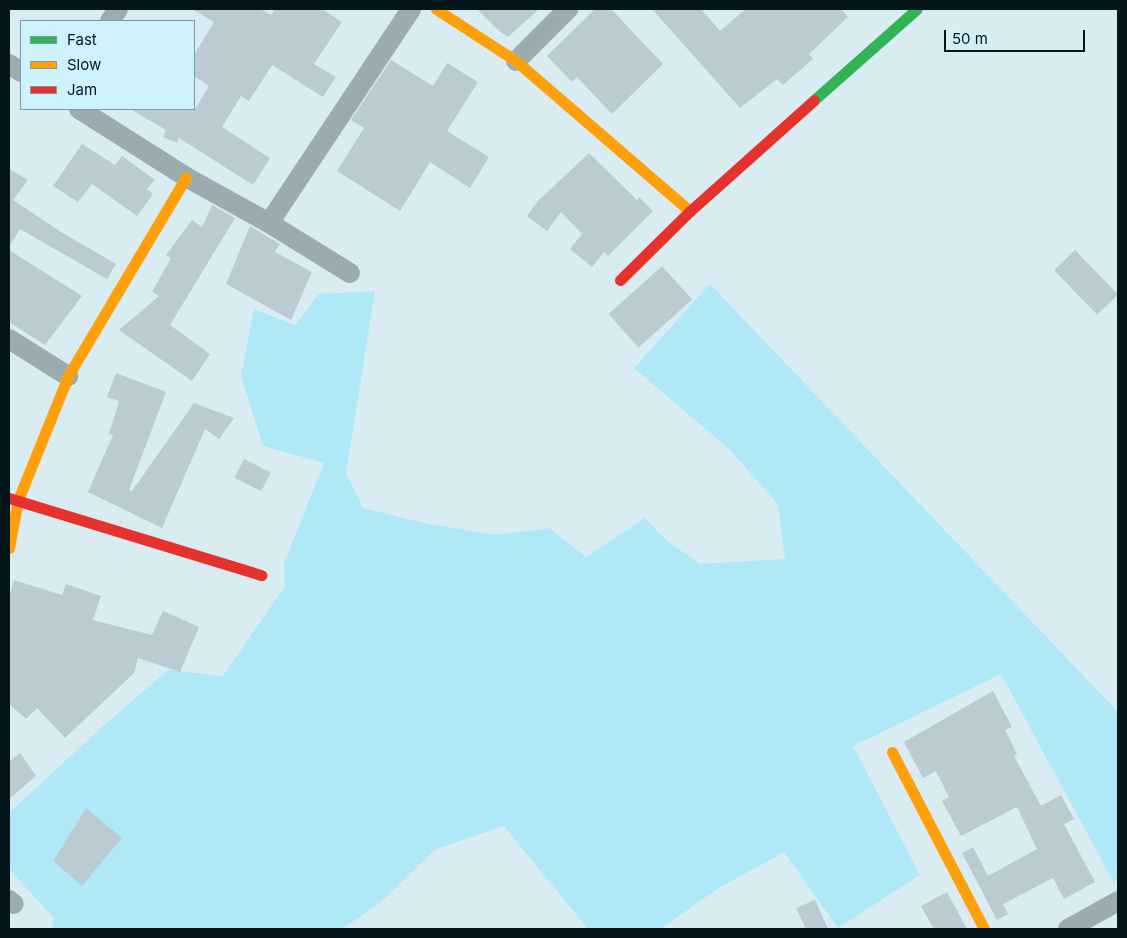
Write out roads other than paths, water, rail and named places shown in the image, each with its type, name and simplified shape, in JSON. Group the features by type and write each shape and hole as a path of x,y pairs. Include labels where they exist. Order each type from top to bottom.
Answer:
{"street":[{"path":"111,20 118,9"},
{"path":"269,223 411,9"},
{"path":"436,9 516,61 690,211"},
{"path":"516,61 568,9"},
{"path":"620,280 690,211 917,9"},
{"path":"9,64 20,71"},
{"path":"81,110 186,177 269,223 350,273"},
{"path":"9,548 13,499 68,376 186,177"},
{"path":"9,339 68,376"},
{"path":"13,499 261,575"},
{"path":"892,752 984,929"},
{"path":"1068,929 1118,901"}]}
